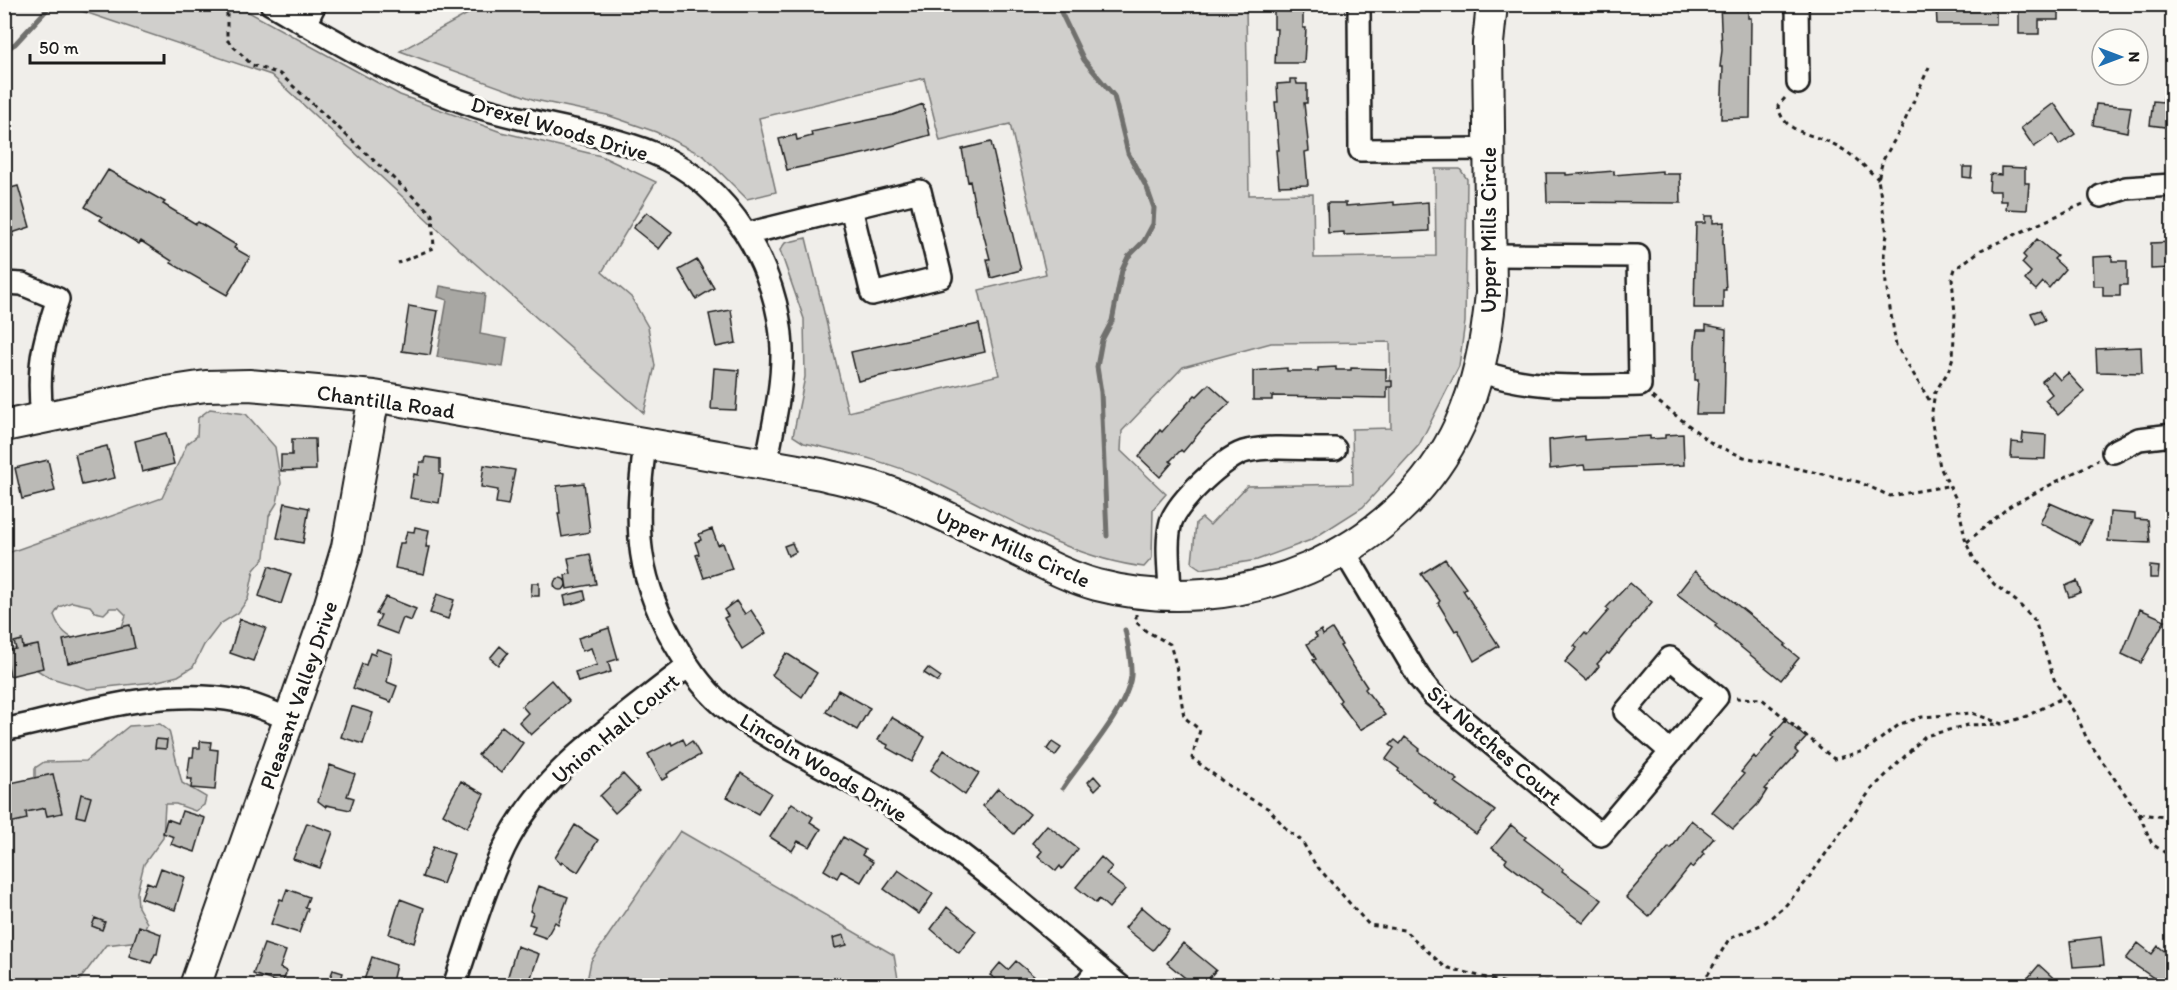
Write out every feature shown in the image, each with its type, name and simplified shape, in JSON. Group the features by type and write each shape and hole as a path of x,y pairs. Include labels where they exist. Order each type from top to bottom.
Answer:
{"street":[{"name":"Drexel Woods Drive","path":"271,4 390,70 435,91 518,119 617,141 655,154 706,187 746,234 773,293 782,346 778,401 766,465"},
{"path":"305,24 315,4"},
{"path":"1359,4 1360,150 1488,149"},
{"name":"Upper Mills Circle","path":"766,465 878,488 1068,576 1137,593 1170,596 1221,593 1277,580 1344,551 1374,532 1392,516 1426,477 1459,425 1479,371 1488,326 1491,255 1488,43 1492,4"},
{"path":"1797,4 1798,83"},
{"path":"2101,196 2126,188 2172,185"},
{"path":"746,234 851,208 920,191 941,277 873,294 851,208"},
{"path":"1479,371 1509,381 1545,386 1640,385 1638,256 1491,255"},
{"path":"4,283 22,284 58,299 40,357 38,383 42,418"},
{"name":"Chantilla Road","path":"4,426 206,387 249,385 374,396 766,465"},
{"name":"Pleasant Valley Drive","path":"195,986 290,719 347,547 374,396"},
{"path":"2113,452 2139,440 2172,435"},
{"name":"Lincoln Woods Drive","path":"645,445 638,514 644,573 663,625 688,666 713,695 735,716 917,822 1120,986"},
{"path":"1170,596 1172,522 1180,507 1221,465 1234,455 1249,450 1335,449"},
{"name":"Six Notches Court","path":"1344,551 1420,679 1433,694 1601,835 1717,697"},
{"path":"1671,752 1625,712 1670,658 1717,697"},
{"name":"Union Hall Court","path":"454,986 505,846 542,792 584,748 688,666"},
{"path":"4,730 130,703 201,696 239,701 290,719"},
{"path":"1084,986 1099,968"}],"path":[{"path":"227,4 226,40 252,65 280,74 432,214 434,248 398,263"},
{"path":"1929,67 1902,128 1883,160 1878,179 1887,234 1884,255 1886,284 1896,345 1931,404"},
{"path":"1798,83 1778,106 1780,118 1805,135 1829,142 1857,159 1878,179"},
{"path":"2101,196 1981,250 1955,269 1952,278 1955,314 1953,357 1931,404 1931,418 1940,467 1958,503 1966,543 1975,561 1994,584 2016,601 2035,621 2054,679 2077,716 2092,747 2139,814 2152,844 2172,857"},
{"path":"1640,385 1670,412 1714,445 1744,457 1859,482 1890,496 1948,486"},
{"path":"1966,543 2010,506 2113,452"},
{"path":"1137,593 1136,622 1146,632 1170,644 1176,665 1184,717 1200,730 1192,758 1233,789 1269,809 1288,831 1302,841 1315,864 1369,926 1404,930 1445,967 1512,985 1553,981 1564,986"},
{"path":"1717,697 1762,699 1834,759 1865,751 1900,724 1922,717 1972,713 2002,724"},
{"path":"1693,986 1707,976 1729,939 1763,924 1785,906 1805,883 1870,791 1925,736 1968,725 2002,724 2025,717 2064,697"},
{"path":"2139,814 2165,817 2172,813"}],"shaded area":[{"path":"64,5 236,5 400,95 501,132 601,156 656,182 602,272 631,297 648,327 655,366 644,413 460,250 271,75"},
{"path":"484,5 1246,5 1249,195 1313,194 1314,258 1436,256 1435,169 1460,169 1467,179 1465,322 1459,366 1419,445 1363,507 1311,540 1257,560 1201,569 1192,563 1196,523 1202,518 1210,525 1247,486 1353,484 1352,429 1391,428 1390,342 1271,343 1183,367 1122,431 1121,451 1166,494 1153,509 1152,558 1144,567 1089,554 1035,533 917,474 804,443 793,436 805,377 804,319 780,250 785,243 806,238 848,412 999,375 979,290 1046,274 1010,124 940,141 924,78 759,118 776,192 747,199 704,156 656,132 607,115 535,100 400,51"},
{"path":"440,286 485,294 480,334 507,339 503,367 437,357 447,300 438,297"},
{"path":"210,409 246,414 275,447 281,483 277,503 269,516 265,557 254,570 248,599 238,613 220,624 204,645 193,667 178,676 154,682 88,689 48,677 28,664 19,645 5,640 5,554 162,498 187,444 197,436 198,418","holes":["72,602 90,606 95,612 104,614 110,608 119,608 126,615 120,633 90,640 73,638 59,626 54,615 59,607"]},
{"path":"160,724 169,731 182,783 206,797 204,805 195,811 176,804 165,804 163,838 144,864 137,892 138,907 147,923 139,941 106,945 76,985 5,985 4,812 13,818 35,783 35,768 44,762 86,761 129,726"},
{"path":"680,831 894,955 899,985 586,986 591,961"}],"building":[{"path":"1274,4 1303,4 1303,28 1306,28 1304,63 1275,63 1277,29 1274,29"},
{"path":"1720,4 1748,4 1748,18 1751,18 1750,118 1721,119 1723,67 1720,67 1722,50"},
{"path":"1936,4 1996,4 1996,24 1937,24"},
{"path":"2019,4 2059,4 2059,20 2039,20 2039,34 2019,34"},
{"path":"1290,79 1296,79 1297,84 1307,84 1307,103 1304,103 1309,151 1305,152 1308,185 1279,186 1275,102 1278,102 1277,84 1290,83"},
{"path":"2164,92 2172,93 2172,128 2150,125 2153,101 2163,102"},
{"path":"2054,103 2075,134 2059,145 2053,134 2034,147 2021,128"},
{"path":"923,104 930,135 867,153 787,170 779,139 796,135 797,140 812,136 811,132 893,115"},
{"path":"2096,104 2131,107 2127,132 2093,125"},
{"path":"991,142 1021,270 991,278 987,259 990,259 978,213 976,213 970,181 968,182 962,149"},
{"path":"1963,167 1972,167 1971,178 1963,177"},
{"path":"2001,167 2025,168 2025,183 2029,183 2027,210 2006,209 2007,201 2000,201 2000,191 1989,191 1990,174 2001,175"},
{"path":"108,170 165,202 163,204 196,224 198,222 236,245 234,248 250,257 227,295 171,263 172,261 141,241 139,244 100,220 102,217 85,207"},
{"path":"1614,171 1614,175 1662,171 1662,174 1680,174 1681,203 1547,202 1546,173 1566,173 1566,175"},
{"path":"18,186 30,227 4,238 4,190"},
{"path":"1394,202 1394,205 1428,202 1429,231 1344,235 1344,232 1328,233 1327,203 1346,203 1346,206"},
{"path":"647,212 672,232 659,249 633,228"},
{"path":"1705,216 1713,216 1713,223 1724,222 1726,290 1723,290 1723,308 1694,308 1696,223 1705,223"},
{"path":"2037,239 2057,256 2054,259 2065,269 2049,288 2043,282 2036,290 2025,280 2031,272 2022,263 2026,258 2023,255"},
{"path":"2172,242 2172,268 2151,269 2151,243"},
{"path":"2112,256 2112,261 2127,261 2127,285 2120,285 2120,296 2103,296 2103,286 2094,286 2093,257"},
{"path":"697,260 714,288 696,299 679,270"},
{"path":"409,306 438,311 430,355 402,351"},
{"path":"731,310 736,343 716,347 709,314"},
{"path":"2040,310 2045,320 2036,324 2031,313"},
{"path":"979,324 985,352 858,381 851,352"},
{"path":"1706,325 1726,329 1724,414 1696,414 1698,380 1695,380 1695,346 1697,330 1706,330"},
{"path":"2141,347 2142,373 2097,372 2096,349"},
{"path":"2167,363 2172,364 2172,390 2166,390"},
{"path":"1336,367 1336,370 1386,369 1386,381 1392,381 1392,387 1387,387 1387,398 1272,396 1272,400 1253,400 1253,371 1287,368 1287,371 1318,371 1318,368"},
{"path":"714,368 739,370 736,410 711,409"},
{"path":"2053,372 2060,380 2068,373 2085,392 2058,415 2045,400 2052,394 2042,381"},
{"path":"1209,384 1230,403 1204,427 1183,452 1181,450 1170,461 1172,463 1160,477 1139,457 1160,430 1162,432 1195,395 1197,396"},
{"path":"166,433 174,464 142,472 135,441"},
{"path":"2023,433 2046,435 2045,459 2011,458 2012,442 2022,443"},
{"path":"1683,434 1684,465 1585,469 1584,465 1550,469 1549,440 1584,436 1584,440 1650,436 1650,439"},
{"path":"292,439 315,439 316,470 281,471 281,455 292,455"},
{"path":"107,446 115,478 82,485 75,454"},
{"path":"426,457 440,459 440,474 443,475 439,503 410,498 414,474 418,475 420,462 425,462"},
{"path":"48,460 55,491 22,499 15,468"},
{"path":"484,465 515,470 508,505 496,503 498,490 481,487"},
{"path":"584,483 590,532 562,537 557,486"},
{"path":"285,503 309,508 303,543 277,538"},
{"path":"2050,503 2091,521 2080,544 2040,523"},
{"path":"2110,512 2135,514 2135,519 2148,520 2150,543 2108,541"},
{"path":"415,527 429,530 426,547 430,547 424,574 395,568 400,543 404,543 407,531 414,532"},
{"path":"712,529 718,545 723,543 732,569 704,578 696,555 699,554 695,542 701,540 699,534"},
{"path":"792,543 796,552 788,556 784,546"},
{"path":"590,554 596,584 567,589 565,575 571,574 568,558"},
{"path":"1445,559 1466,588 1463,590 1499,646 1474,661 1458,630 1455,631 1438,603 1440,601 1421,574"},
{"path":"269,566 291,574 281,604 259,596"},
{"path":"2150,566 2159,567 2158,578 2150,578"},
{"path":"1695,571 1786,644 1784,646 1799,658 1781,680 1715,626 1717,624 1677,594"},
{"path":"562,578 566,584 562,590 558,590 554,582"},
{"path":"2077,581 2081,592 2069,597 2065,586"},
{"path":"532,583 539,583 539,596 531,596"},
{"path":"1630,583 1652,602 1609,654 1607,653 1597,664 1599,666 1587,681 1565,662 1577,648 1574,646 1585,633 1587,635 1609,610 1606,608"},
{"path":"584,591 586,600 566,605 564,596"},
{"path":"437,594 454,600 448,619 430,613"},
{"path":"386,597 416,609 411,621 403,618 397,634 376,626 381,615 376,614"},
{"path":"736,601 745,614 751,610 766,633 742,649 724,618 728,616 724,610"},
{"path":"2140,609 2165,620 2141,663 2122,654"},
{"path":"240,619 266,628 253,661 230,653"},
{"path":"130,625 135,648 68,663 63,640"},
{"path":"609,628 618,659 608,662 611,672 578,682 575,672 597,665 591,648 582,651 578,638"},
{"path":"1332,629 1342,645 1340,646 1367,687 1365,689 1385,715 1360,730 1339,702 1341,700 1313,660 1316,659 1307,644 1317,637 1315,634 1321,630 1323,635"},
{"path":"22,640 23,648 38,645 43,668 10,676 5,651 16,649 14,642"},
{"path":"500,646 508,653 498,665 490,658"},
{"path":"377,649 392,654 387,682 397,686 391,702 353,688 362,664 366,665 370,653 375,655"},
{"path":"786,653 817,673 802,697 772,675"},
{"path":"928,668 941,677 938,682 924,673"},
{"path":"551,680 569,701 531,735 519,722 528,713 522,706"},
{"path":"838,690 870,708 857,730 826,712"},
{"path":"351,706 373,713 363,744 341,737"},
{"path":"891,717 925,737 912,762 887,748 888,745 878,740"},
{"path":"1785,720 1806,738 1795,750 1798,753 1765,789 1767,790 1758,804 1733,829 1712,812 1744,774 1741,772 1754,756 1756,759"},
{"path":"502,726 523,743 501,773 478,755"},
{"path":"1405,737 1420,749 1418,751 1458,780 1455,782 1495,811 1476,834 1434,803 1436,801 1386,759 1394,748 1390,745 1395,740 1400,744"},
{"path":"156,739 167,740 166,749 155,748"},
{"path":"683,739 686,745 692,741 700,755 667,774 668,777 662,780 648,754 671,742 672,745"},
{"path":"200,741 211,742 210,749 218,750 215,790 191,788 192,779 187,779 190,757 193,757 194,748 200,748"},
{"path":"1052,742 1061,748 1055,756 1047,749"},
{"path":"944,750 979,773 965,795 931,770"},
{"path":"330,765 355,774 347,796 354,798 350,810 326,805 326,807 318,801"},
{"path":"741,773 771,793 758,814 727,797"},
{"path":"53,774 62,813 47,816 45,808 26,812 27,819 5,824 4,782 6,784"},
{"path":"623,774 639,791 615,813 600,796"},
{"path":"1094,776 1101,784 1095,790 1088,782"},
{"path":"461,781 484,794 467,828 443,814"},
{"path":"998,788 1030,814 1014,834 983,806"},
{"path":"81,794 91,797 85,818 76,816"},
{"path":"792,803 813,817 810,822 821,829 810,847 798,841 792,851 770,837"},
{"path":"182,811 205,818 195,852 171,844 174,837 163,833 167,819 178,823"},
{"path":"1691,820 1714,838 1702,852 1704,854 1692,868 1690,866 1649,917 1626,897 1669,847 1671,849"},
{"path":"307,823 333,832 320,868 293,859"},
{"path":"575,825 598,840 578,872 562,862 561,864 555,858"},
{"path":"1047,825 1078,849 1062,869 1060,866 1056,871 1038,856 1042,851 1032,843"},
{"path":"1511,825 1526,837 1524,839 1563,869 1562,871 1602,900 1583,923 1541,892 1542,890 1505,862 1507,859 1492,848"},
{"path":"843,837 865,850 862,855 873,862 861,882 841,871 837,878 824,870"},
{"path":"433,847 454,854 443,884 422,877"},
{"path":"1101,857 1112,867 1106,874 1125,889 1109,908 1099,899 1096,903 1076,887"},
{"path":"161,868 185,877 175,910 141,898 147,882 155,885"},
{"path":"898,870 933,894 919,914 884,889"},
{"path":"539,886 568,897 558,924 555,922 546,938 532,933 535,926 529,924 533,913 530,911"},
{"path":"287,889 309,897 305,907 308,908 299,933 271,924 280,899 283,900"},
{"path":"400,899 424,908 414,943 389,934"},
{"path":"947,907 976,931 959,953 931,929"},
{"path":"1142,907 1169,930 1153,950 1125,928"},
{"path":"95,918 105,922 102,930 92,926"},
{"path":"139,926 161,934 157,954 151,963 129,956"},
{"path":"844,935 847,945 835,948 833,938"},
{"path":"2101,937 2104,965 2073,967 2070,941"},
{"path":"1183,943 1216,970 1202,986 1189,981 1167,963"},
{"path":"2138,943 2152,954 2158,946 2172,957 2172,974 2164,985 2126,959"},
{"path":"264,944 286,951 280,968 287,971 282,984 253,974"},
{"path":"517,946 539,954 528,986 505,986"},
{"path":"372,957 396,965 391,986 362,986"},
{"path":"1016,961 1035,977 1027,986 995,986 998,981 990,975 1000,963 1008,970"},
{"path":"2039,965 2059,983 2057,986 2021,986"},
{"path":"333,970 343,973 339,986 327,986"}],"waterway":[{"path":"4,50 15,44 52,4"},
{"path":"1057,4 1084,60 1114,96 1128,153 1147,188 1154,208 1153,224 1144,241 1128,257 1122,270 1112,321 1102,340 1097,367 1101,392 1107,536"},
{"path":"1063,788 1113,719 1128,689 1131,664 1125,630"}]}
